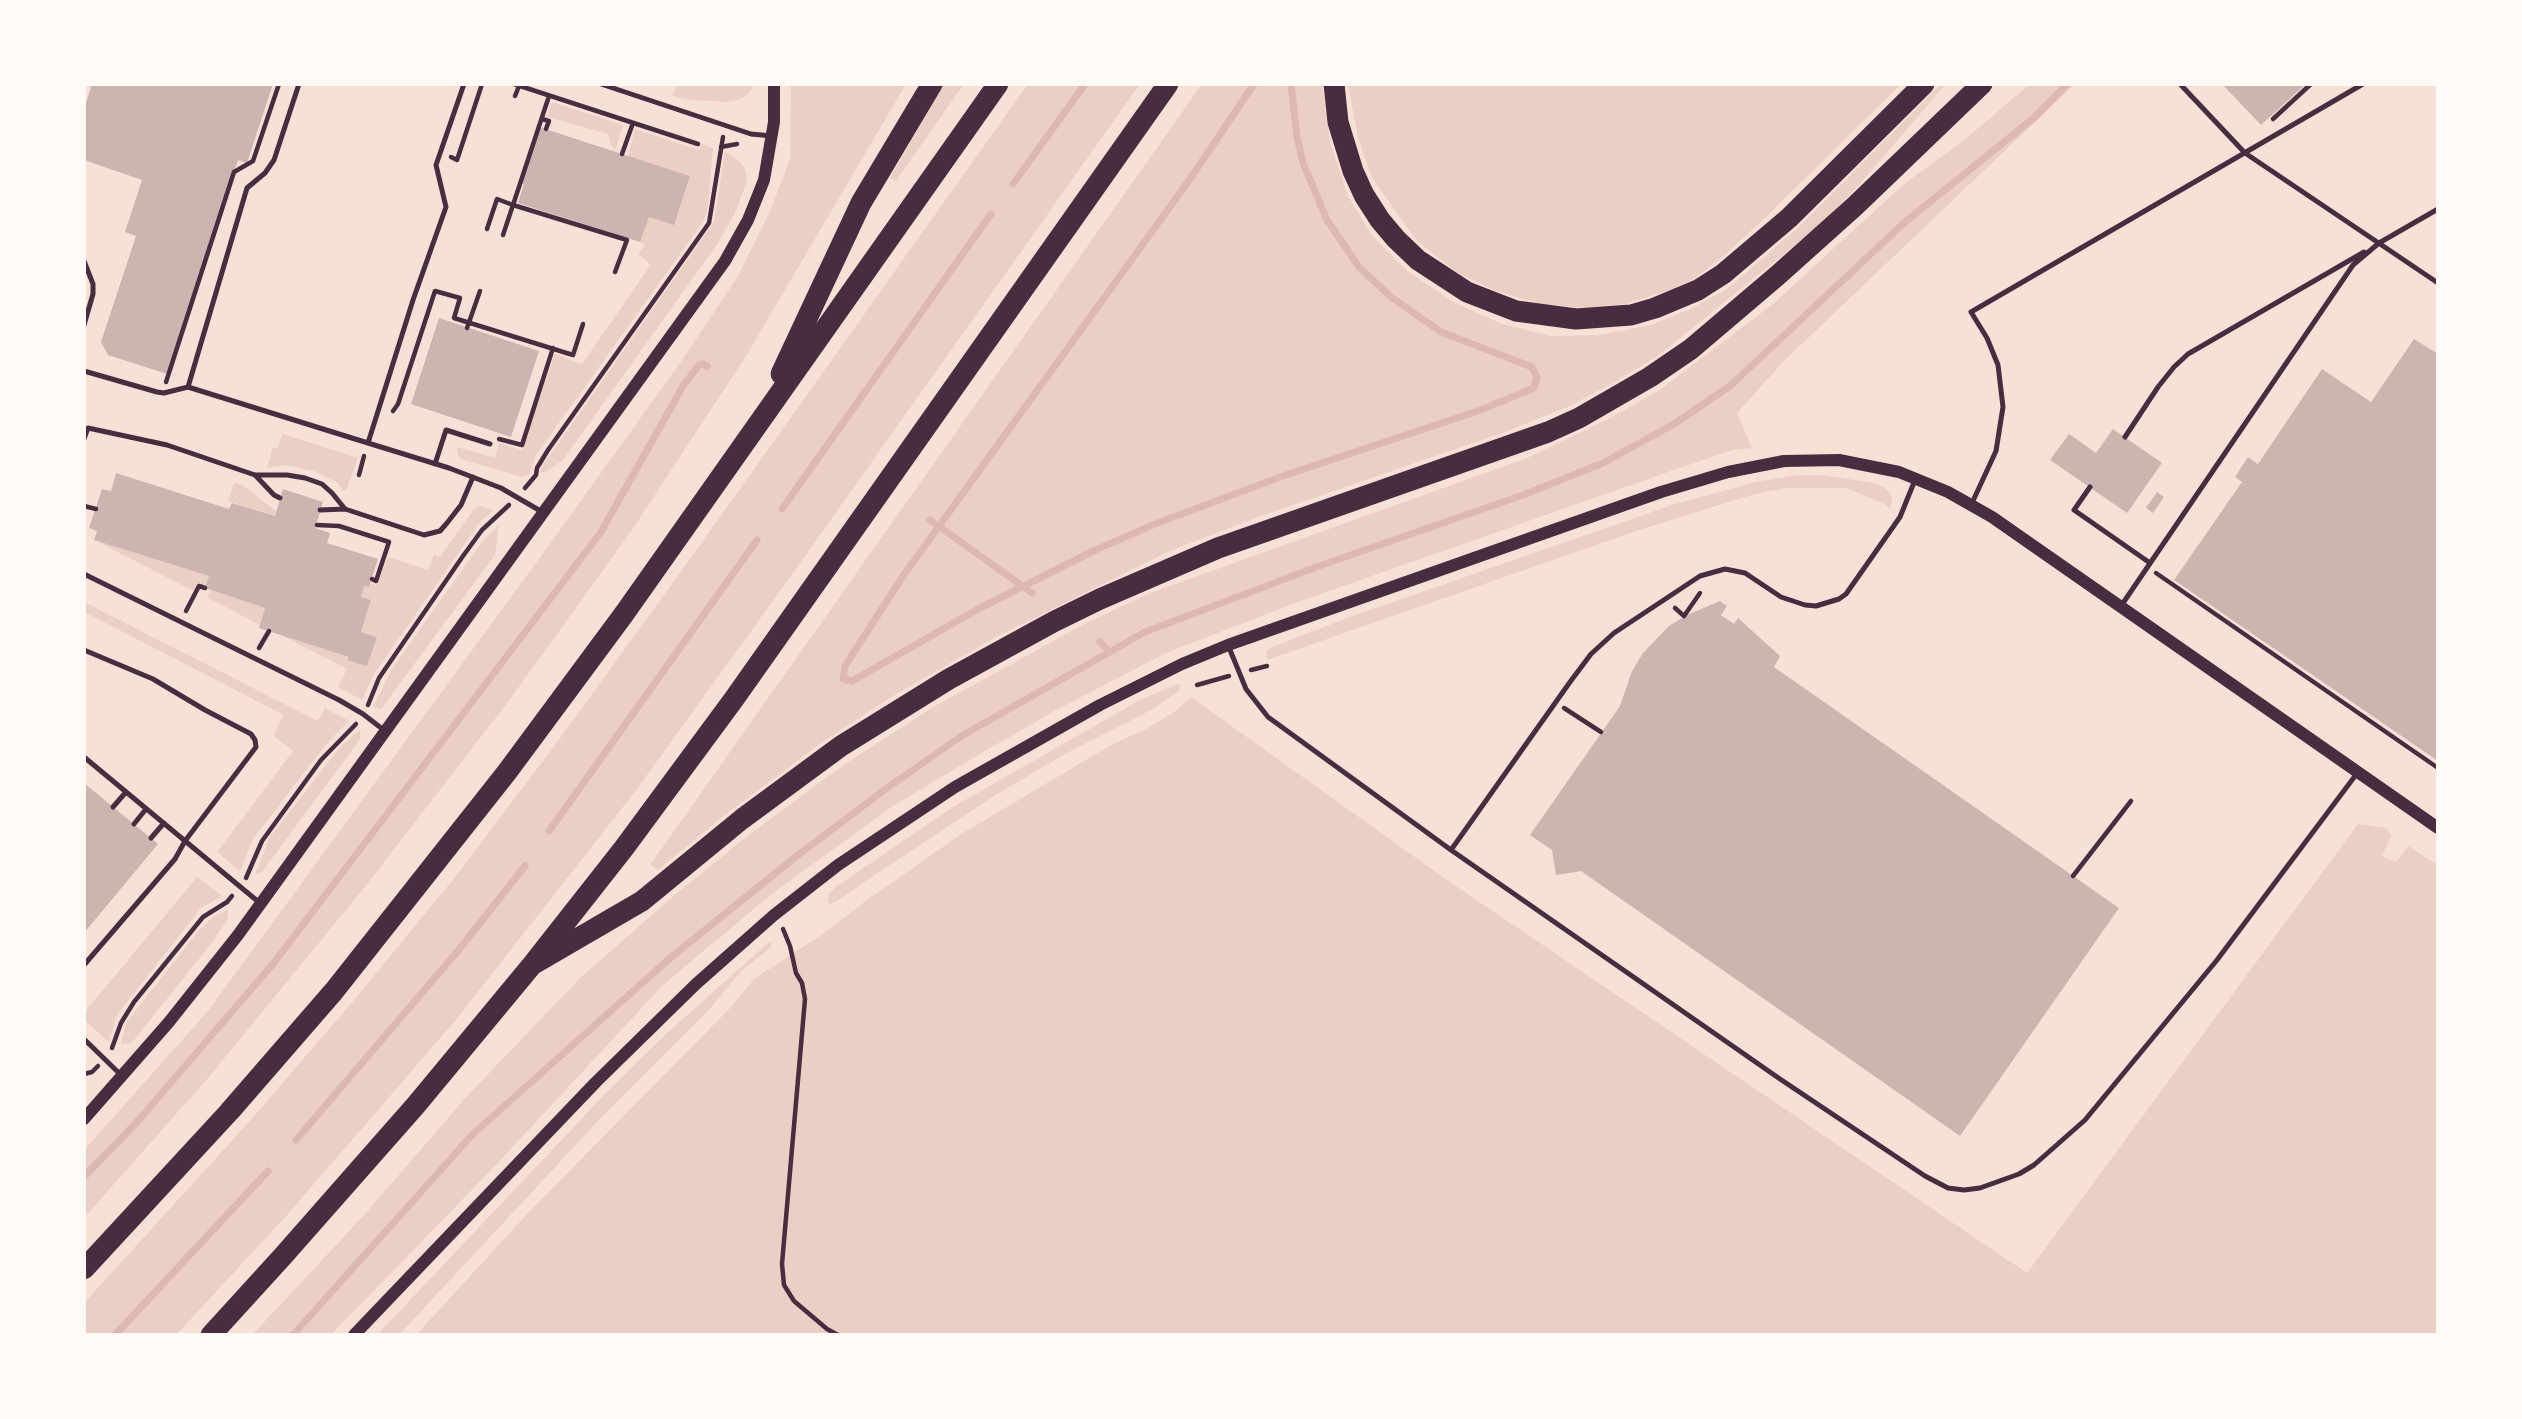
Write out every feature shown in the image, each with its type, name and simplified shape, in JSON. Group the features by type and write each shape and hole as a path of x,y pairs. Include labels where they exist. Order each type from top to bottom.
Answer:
{"highway":[{"path":"756,426 861,204 932,84"},
{"path":"84,1269 239,1101 389,923 575,681 998,84"},
{"path":"211,1335 378,1149 532,965 624,848 699,747 1168,84"},
{"path":"1334,84 1343,143 1364,195 1380,220 1418,260 1441,277 1490,303 1516,311 1576,319 1631,315 1655,308 1698,290 1723,274 1788,218 1924,84"},
{"path":"532,965 642,901 742,819 841,746 950,679 1055,621 1218,548 1548,432 1632,388 1691,349 1735,312 1856,206 1982,84"}],"street":[{"path":"84,1119 169,1022 261,904 737,241 764,180 772,136 774,84"},
{"path":"354,1335 649,1027 774,915 871,842 988,768 1111,699 1228,645 1661,492 1728,471 1784,461 1839,460 1877,466 1916,478 1972,504 2438,828"}],"lane":[{"path":"188,387 247,188 265,173 274,160 299,84"},
{"path":"368,443 412,300 446,207 436,165 464,84"},
{"path":"601,84 751,134 772,136"},
{"path":"2180,84 2245,153 2438,283"},
{"path":"1972,504 1996,451 2003,407 1998,365 1987,338 1971,312 2363,84"},
{"path":"2125,437 2158,387 2188,354 2438,209"},
{"path":"2121,606 2342,279 2353,265 2379,243"},
{"path":"84,261 93,284 93,294 84,325"},
{"path":"84,371 157,392 164,393 188,387 473,477 501,488 544,513"},
{"path":"84,439 88,428 167,445 255,475 287,475 322,485 345,509"},
{"path":"435,464 446,430 489,444"},
{"path":"255,475 274,495 281,498"},
{"path":"320,510 345,509 424,535 431,534 440,531 461,505 473,477"},
{"path":"1451,850 1591,654 1614,634 1700,576 1725,569 1745,573 1794,603 1816,606 1839,599 1846,594 1900,517 1916,478"},
{"path":"2090,488 2074,510 2150,563"},
{"path":"84,574 347,704 385,732"},
{"path":"1228,645 1246,689 1268,717 1451,850 1780,1079 1931,1180 1948,1188 1964,1190 1990,1185 2019,1174 2085,1121 2217,960 2358,772"},
{"path":"84,650 153,679 251,734 255,740 254,752 185,841 175,859 84,965"},
{"path":"84,757 261,904"},
{"path":"114,807 126,792"},
{"path":"134,824 146,809"},
{"path":"151,838 164,823"},
{"path":"84,1039 123,1076"}],"path":[{"path":"457,160 482,84"},
{"path":"515,96 517,85 698,144"},
{"path":"2268,124 2307,86"},
{"path":"503,234 549,96"},
{"path":"542,119 549,121 546,129"},
{"path":"622,154 633,123"},
{"path":"536,475 537,468 548,450 709,223 721,148"},
{"path":"487,229 497,199 627,240 615,272"},
{"path":"398,404 435,291 460,298 454,318 468,325 573,355 583,324"},
{"path":"468,325 480,291"},
{"path":"500,438 522,445 553,348"},
{"path":"359,475 368,443"},
{"path":"84,506 96,509"},
{"path":"369,705 379,678 463,556 482,530 497,516"},
{"path":"316,525 339,527 389,542 376,581 372,579"},
{"path":"2165,579 2438,768"},
{"path":"180,621 199,586 205,588"},
{"path":"1684,616 1702,590"},
{"path":"1579,718 1601,732"},
{"path":"249,874 253,857 262,841 326,754 356,723"},
{"path":"2073,876 2131,800"},
{"path":"115,1043 121,1023 134,1002 203,917 227,902"},
{"path":"774,915 790,946 805,999 782,1264 784,1285 794,1301 838,1335"},
{"path":"84,1074 92,1072"}],"shaded area":[{"path":"677,84 755,84 747,95 728,102 672,96"},
{"path":"791,84 906,84 746,356 632,530 508,702 364,888 208,1078 84,1218 84,1150 208,1011 560,530 682,360 738,276 771,209 790,159"},
{"path":"944,84 964,84 896,181 890,178"},
{"path":"1028,84 1140,84 634,793 455,1021 288,1214 176,1335 84,1335 84,1303 247,1124 355,999 459,872 558,741"},
{"path":"1202,84 1322,84 1330,142 1348,196 1371,234 1406,270 1455,303 1502,324 1552,336 1598,335 1651,325 1692,308 1727,289 1800,226 1941,84 1946,84 1857,187 1821,224 1659,355 1617,381 1570,406 1508,431 1258,517 1170,551 996,637 888,699 820,744 721,818 658,870 650,865"},
{"path":"1348,84 1901,84 1768,215 1694,279 1625,304 1585,308 1538,303 1496,291 1455,271 1417,241 1372,178 1358,138"},
{"path":"2030,84 2075,84 1786,359 1737,413 1752,448 1733,450 1671,471 1295,603 1166,653 1056,710 980,754 893,806 773,893 664,984 495,1166 331,1335 252,1335 365,1214 467,1096 580,978 677,893 750,834 845,764 935,706 1086,623 1150,593 1527,458 1610,418 1658,391 1773,304 1905,183 1962,142"},
{"path":"552,102 623,125 616,149 612,147 608,134 547,117"},
{"path":"635,129 699,150 702,144 713,148 708,208 703,222 536,455 529,475 522,477 463,460 458,456 457,447 495,458 499,443 522,450 555,354 582,364 650,266 638,254 645,244 640,242 649,217 674,224 690,176 628,156"},
{"path":"725,151 741,163 746,171 747,181 735,213 718,243 563,460 540,473 714,222"},
{"path":"283,434 358,458 346,491 343,491 338,483 314,471 284,465 267,468 273,447 277,448"},
{"path":"1798,475 1823,475 1884,487 1892,501 1890,509 1846,488 1786,488 1755,494 1639,530 1267,660 1266,652 1270,648 1347,618 1675,504 1756,482"},
{"path":"234,483 241,484 276,511 275,516 228,501"},
{"path":"480,506 494,510 480,522 374,674 362,700 338,687 347,669 279,634 349,657 348,660 367,666 377,637 361,632 371,601 361,597 364,586 369,587 371,583 377,585 388,557 428,570 434,555 440,557 473,510"},
{"path":"499,525 495,555 381,709 373,707 393,667 482,542"},
{"path":"94,540 209,576 206,586 198,583 194,591"},
{"path":"210,590 265,608 260,625 208,598"},
{"path":"84,602 318,721 325,708 349,721 328,742 253,839 240,871 217,852 293,751 275,737 274,733 284,715 84,612"},
{"path":"1177,684 1181,685 1180,690 1153,709 1065,754 994,796 839,900 831,904 828,902 829,893 837,886 953,807 1140,700"},
{"path":"1191,697 1447,880 2027,1273 2358,824 2387,828 2391,836 2382,856 2396,862 2408,846 2438,865 2438,1335 416,1335 527,1214 730,1008 754,979 823,934 960,835 1109,746 1148,728 1174,712"},
{"path":"359,730 361,737 355,746 262,872 255,874 270,837 340,747"},
{"path":"197,877 222,896 201,908 117,1015 109,1042 84,1020 84,1013"},
{"path":"228,910 227,920 214,940 134,1040 130,1044 121,1044 126,1023 198,931 214,916"},
{"path":"771,943 771,947 740,972 709,1010 600,1119 399,1335 377,1335 604,1095 667,1033"}],"building":[{"path":"92,84 273,84 247,163 238,160 167,374 108,355 101,342 136,236 125,232 142,180 84,160 84,109"},
{"path":"2222,84 2306,84 2261,125"},
{"path":"539,127 690,176 674,225 649,217 640,242 518,203 524,184 521,183"},
{"path":"439,318 539,351 511,437 411,404"},
{"path":"2414,339 2438,354 2438,761 2174,580 2242,482 2235,477 2248,457 2258,464 2322,369 2371,402"},
{"path":"2113,429 2162,463 2127,513 2050,460 2069,434 2096,453"},
{"path":"116,473 229,509 232,503 275,516 283,489 323,502 315,528 330,533 327,543 378,559 369,587 364,586 361,597 371,600 361,632 377,637 367,666 347,660 349,657 259,628 265,608 205,588 209,576 94,540 97,531 89,528 102,489 111,491"},
{"path":"2157,492 2164,497 2153,513 2146,508"},
{"path":"1720,601 1727,606 1721,615 1734,624 1738,618 1780,656 1774,667 2119,908 1960,1136 1581,871 1556,875 1552,850 1530,835 1620,706 1632,671 1643,653 1669,626"},
{"path":"84,783 158,844 84,933"}],"waterway":[{"path":"1013,184 1085,84"},
{"path":"1254,84 1190,179 903,576 845,666 843,679 852,681 978,609 1093,551 1155,524 1283,476 1478,411 1534,388 1537,378 1532,367 1441,332 1391,297 1359,267 1327,220 1303,163 1291,84"},
{"path":"293,1335 472,1135 669,959 798,855 887,788 963,735 1145,632 1319,566 1523,495 1603,463 1674,424 1730,386 1905,222 2035,117 2067,84"},
{"path":"782,509 991,214"},
{"path":"84,1177 137,1122 273,964 601,532 683,386 699,365 707,366"},
{"path":"930,520 1032,593"},
{"path":"549,831 757,540"},
{"path":"1100,642 1109,651"},
{"path":"296,1140 457,952 525,866"},
{"path":"115,1335 268,1171"}]}
